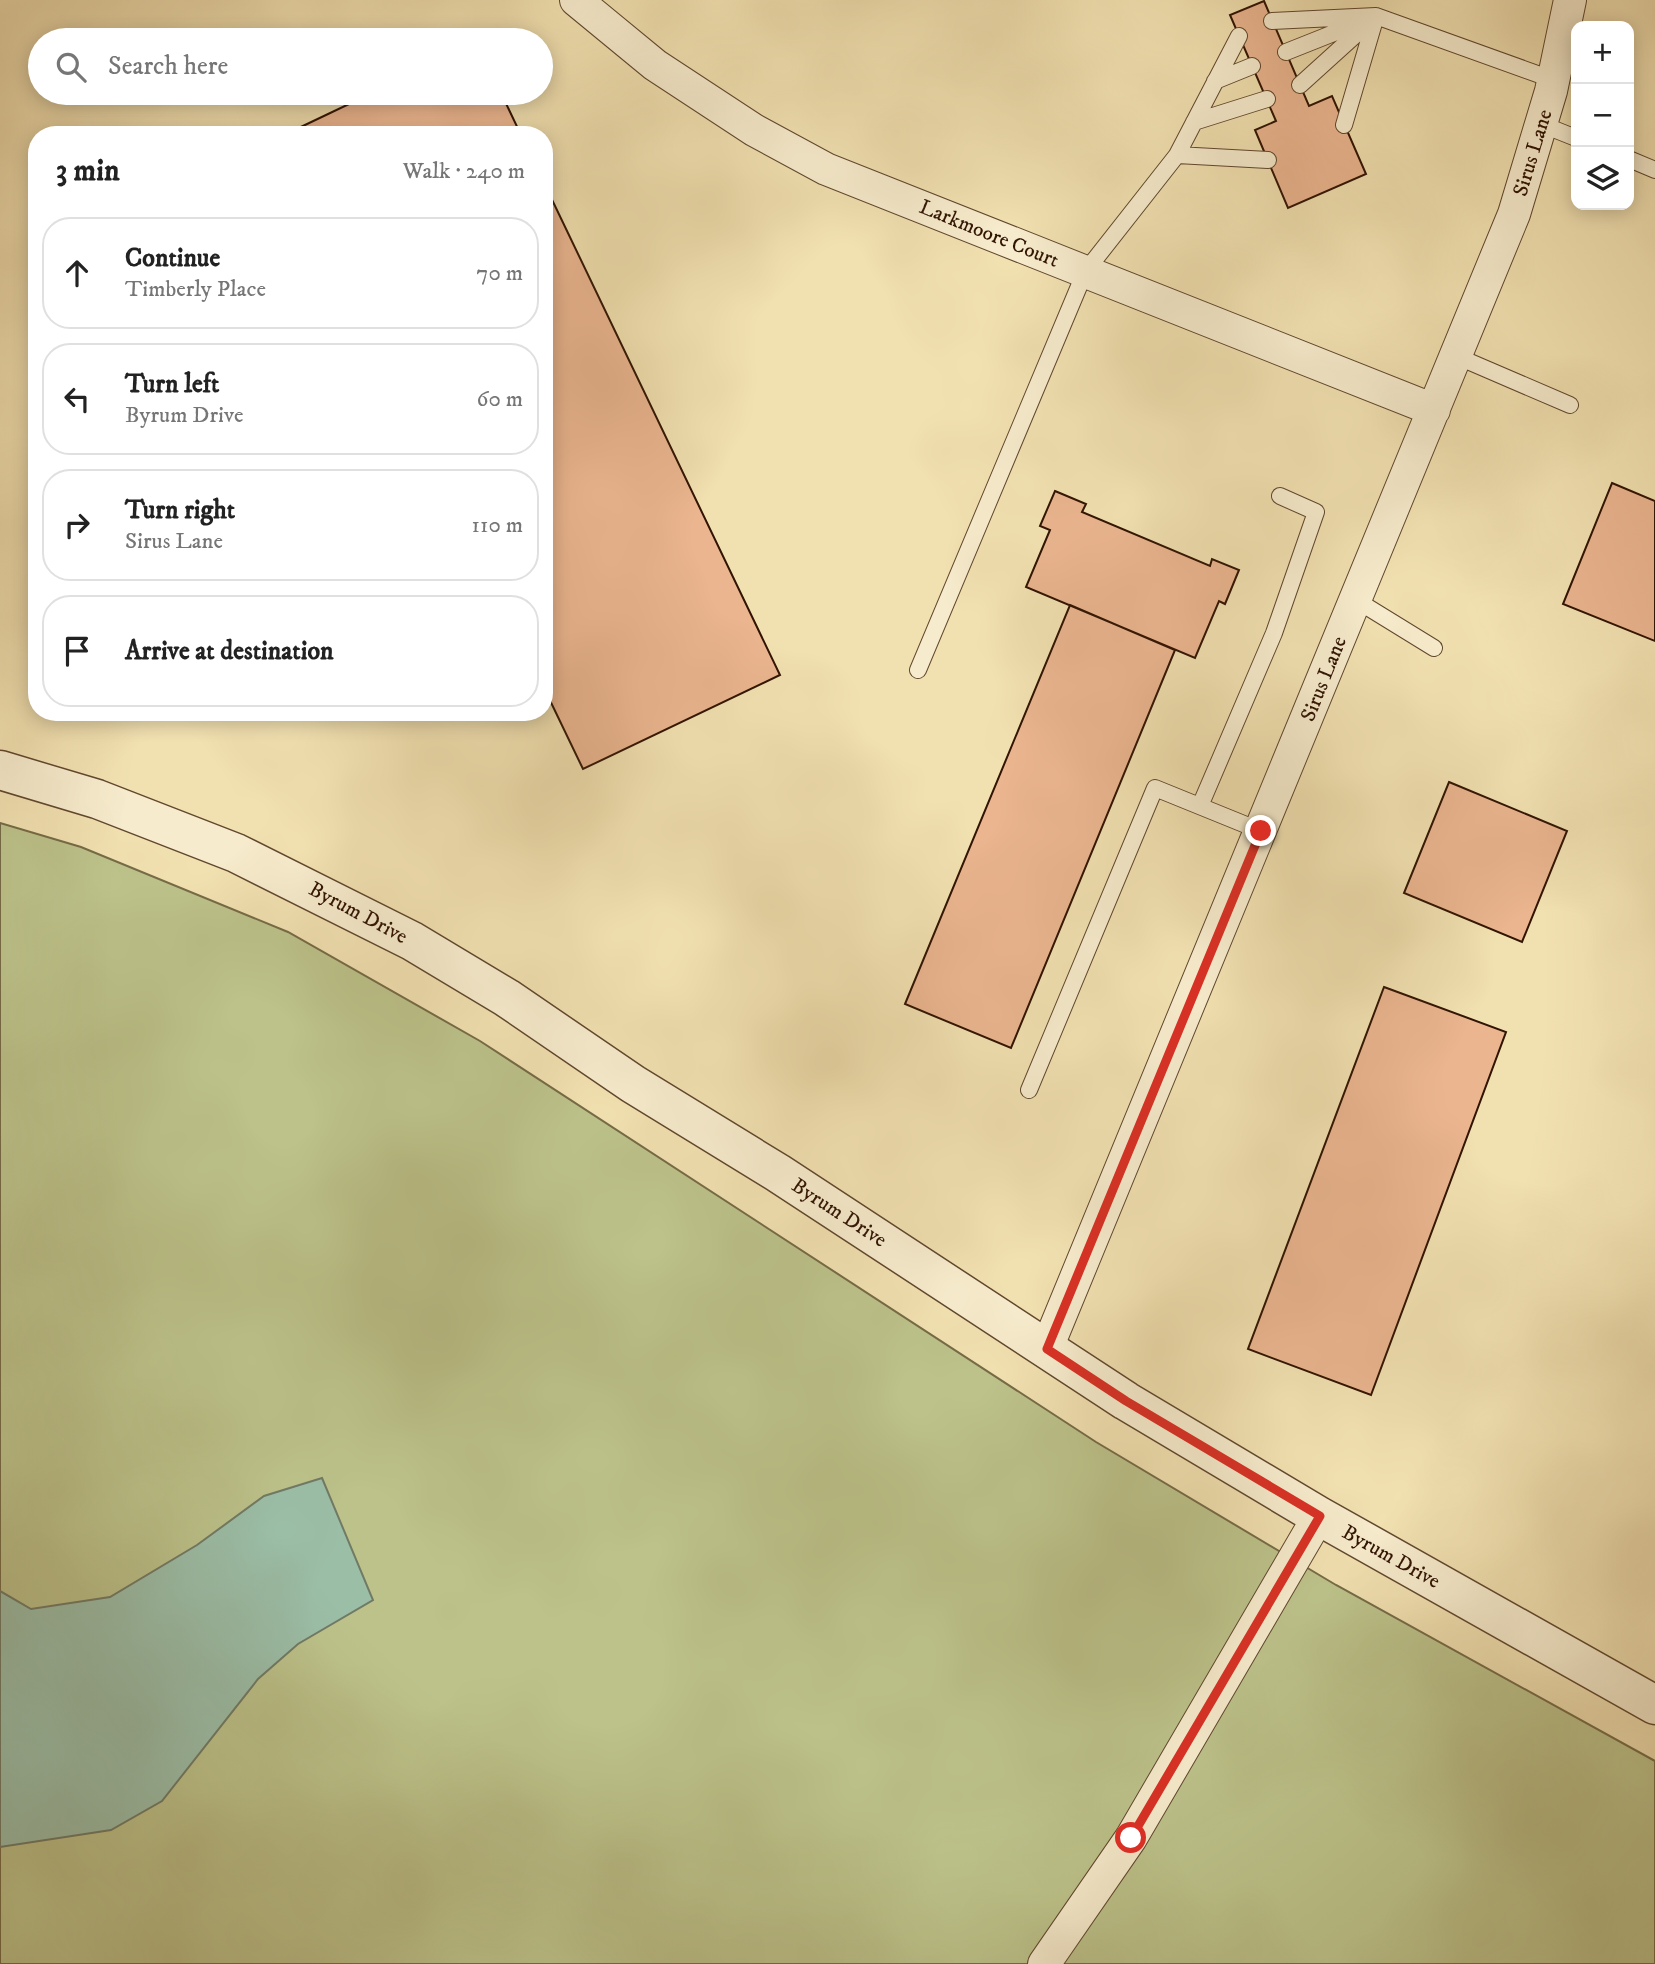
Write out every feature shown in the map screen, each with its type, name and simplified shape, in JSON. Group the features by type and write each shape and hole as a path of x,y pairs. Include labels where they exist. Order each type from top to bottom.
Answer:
{"street":[{"name":"Larkmoore Court","path":"576,0 656,65 754,131 826,169 1434,410"},
{"name":"Sirus Lane","path":"1047,1349 1514,214 1553,80 1570,0"},
{"name":"Byrum Drive","path":"0,770 97,799 236,853 378,921 506,998 633,1084 778,1173 1126,1401 1320,1516 1655,1704"},
{"path":"1044,1964 1131,1838 1320,1516"}],"lane":[{"path":"1272,21 1376,16 1553,80"},
{"path":"1286,52 1376,16"},
{"path":"1300,85 1376,16"},
{"path":"1344,125 1376,16"},
{"path":"918,670 1084,272 1177,155 1238,36"},
{"path":"1215,81 1252,66"},
{"path":"1194,122 1266,99"},
{"path":"1541,124 1571,136"},
{"path":"1177,155 1268,160"},
{"path":"1634,161 1655,170"},
{"path":"1456,356 1570,405"},
{"path":"1200,806 1274,633 1316,512 1280,496"},
{"path":"1356,600 1434,648"},
{"path":"1029,1090 1155,788 1261,831"}],"shaded area":[{"path":"0,823 81,847 288,932 480,1041 1096,1442 1336,1585 1655,1761 1655,1964 0,1964"},
{"path":"322,1478 373,1600 298,1644 258,1679 162,1801 111,1830 0,1847 0,1591 31,1609 110,1597 197,1545 264,1496"}],"building":[{"path":"1264,1 1309,106 1332,96 1366,174 1288,208 1255,130 1276,121 1230,15"},
{"path":"347,105 507,105 517,126 303,126"},
{"path":"553,202 780,675 583,769 553,707"},
{"path":"1612,483 1655,501 1655,641 1563,604"},
{"path":"1055,491 1086,504 1082,512 1210,566 1212,559 1239,570 1225,604 1219,601 1195,658 1026,587 1050,530 1040,526"},
{"path":"1070,605 1175,650 1011,1048 905,1004"},
{"path":"1449,782 1567,831 1522,942 1404,893"},
{"path":"1384,987 1506,1032 1371,1395 1248,1349"}],"route":[{"path":"1131,1838 1220,1691 1320,1516 1126,1401 1047,1349 1261,831"}]}
